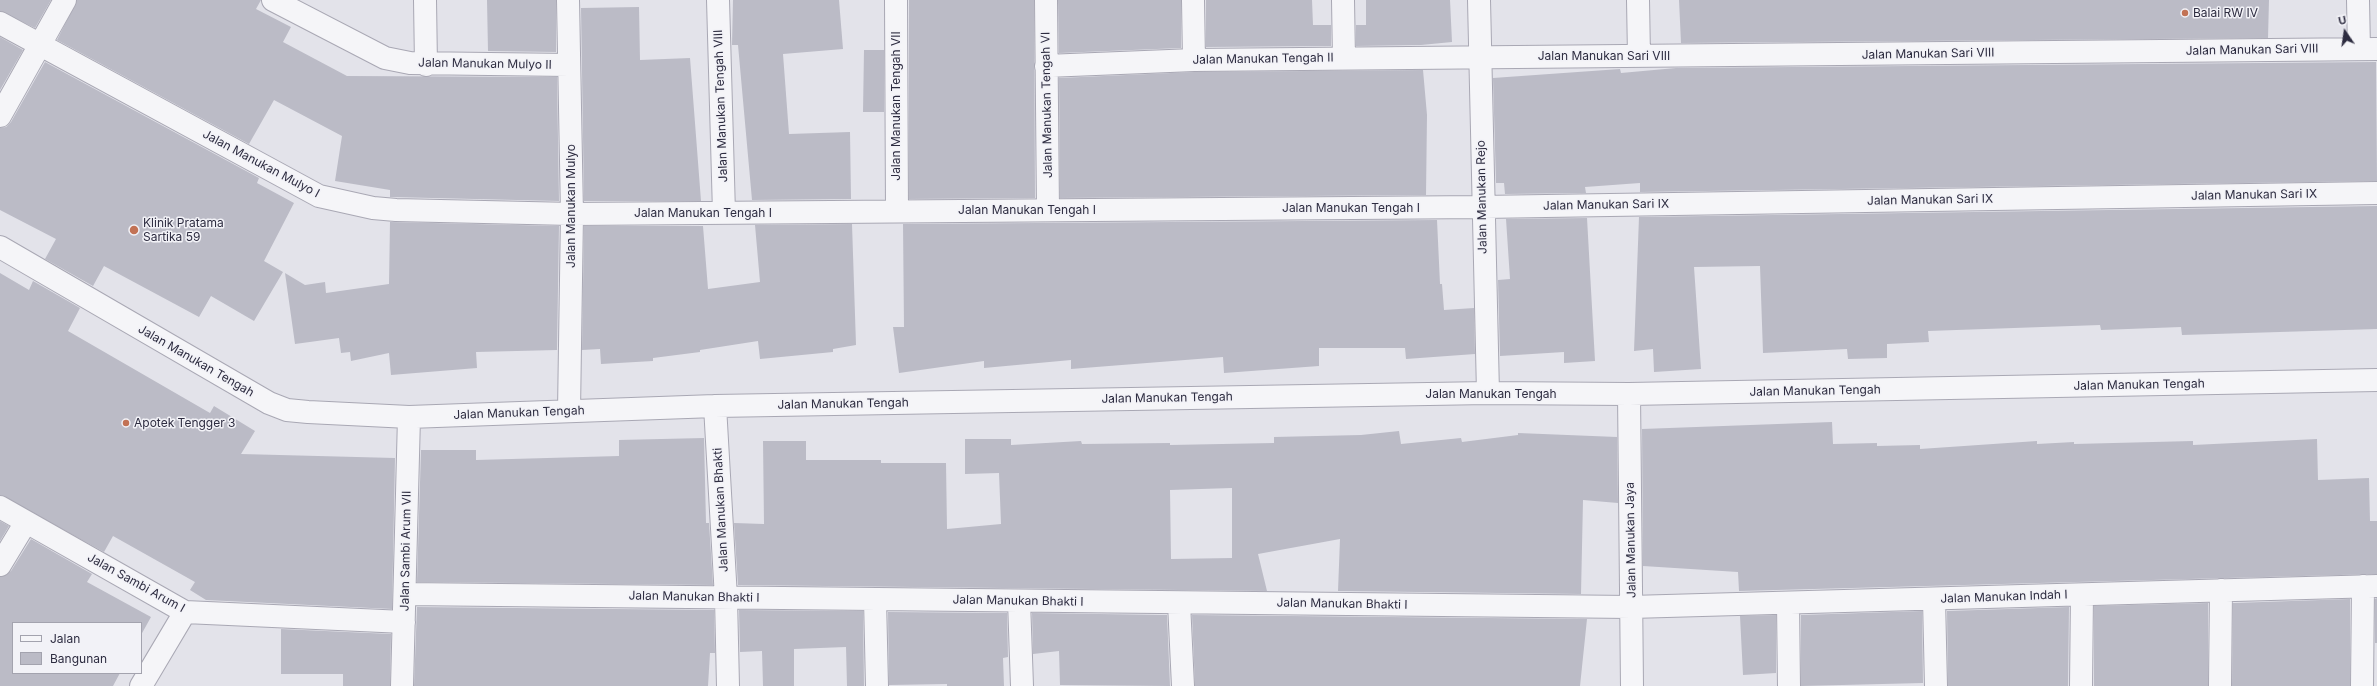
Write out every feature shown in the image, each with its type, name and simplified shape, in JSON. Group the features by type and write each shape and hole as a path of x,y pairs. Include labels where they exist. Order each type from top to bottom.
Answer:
{"street":[{"path":"0,116 42,45 65,0"},
{"name":"Jalan Manukan Mulyo II","path":"273,0 385,58 426,65 569,65"},
{"path":"425,0 426,65"},
{"name":"Jalan Manukan Mulyo","path":"568,0 572,214 569,411"},
{"name":"Jalan Manukan Tengah VIII","path":"718,0 724,213"},
{"name":"Jalan Manukan Tengah VII","path":"896,0 897,211"},
{"name":"Jalan Manukan Tengah VI","path":"1046,0 1048,210"},
{"path":"1193,0 1194,60"},
{"path":"1343,0 1344,58"},
{"name":"Jalan Manukan Rejo","path":"1478,0 1482,207 1488,393"},
{"path":"1638,0 1639,56"},
{"path":"2358,0 2368,49"},
{"name":"Jalan Manukan Mulyo I","path":"0,23 319,196 367,207 396,210 572,214"},
{"name":"Jalan Manukan Sari VIII","path":"1479,57 2368,49"},
{"name":"Jalan Manukan Tengah II","path":"1046,66 1194,60 1479,57"},
{"name":"Jalan Manukan Sari IX","path":"1482,207 2377,193"},
{"name":"Jalan Manukan Tengah I","path":"572,214 1482,207"},
{"name":"Jalan Manukan Tengah","path":"0,247 268,403 287,410 308,412 409,417 715,406 1488,393 1629,394 2377,380"},
{"name":"Jalan Manukan Jaya","path":"1629,394 1632,686"},
{"name":"Jalan Manukan Bhakti","path":"715,406 726,598 728,686"},
{"name":"Jalan Sambi Arum VII","path":"402,686 409,417"},
{"name":"Jalan Sambi Arum I","path":"0,507 185,612 404,622"},
{"path":"0,565 26,522"},
{"path":"2362,686 2370,586"},
{"name":"Jalan Manukan Indah I","path":"1631,607 2370,586"},
{"path":"2220,686 2221,590"},
{"name":"Jalan Manukan Bhakti I","path":"405,594 1631,607"},
{"path":"2082,595 2082,686"},
{"path":"875,599 877,686"},
{"path":"1934,599 1936,686"},
{"path":"1019,601 1022,686"},
{"path":"1179,603 1183,686"},
{"path":"1788,603 1789,686"},
{"path":"141,686 185,612"}],"building":[{"path":"0,0 51,0 35,28 0,11"},
{"path":"77,0 261,0 256,9 291,27 283,42 347,76 557,77 559,201 390,197 390,190 335,181 342,136 274,100 249,144 57,40"},
{"path":"487,0 556,0 556,52 488,51"},
{"path":"733,0 839,0 843,49 783,54 789,134 850,132 851,199 752,200 738,45 732,45"},
{"path":"909,0 1034,0 1035,198 909,199"},
{"path":"1058,0 1181,0 1181,48 1059,53"},
{"path":"1206,0 1312,0 1313,25 1331,25 1331,46 1206,47"},
{"path":"1366,0 1450,0 1452,42 1421,45 1356,46 1356,25 1366,25"},
{"path":"1679,0 2269,0 2268,38 1681,43"},
{"path":"639,7 640,60 690,58 701,201 584,201 581,8"},
{"path":"0,37 23,50 0,90"},
{"path":"864,50 884,50 884,112 863,112"},
{"path":"45,62 259,178 257,183 294,203 264,261 283,272 254,321 211,296 199,317 104,266 93,286 45,259 56,239 0,210 0,128 6,127 11,122"},
{"path":"2376,62 2377,181 1640,192 1640,183 1585,187 1586,193 1505,194 1504,183 1496,183 1493,78 1620,69 1621,73 1676,68"},
{"path":"1423,70 1427,115 1426,195 1060,198 1059,78 1194,72"},
{"path":"2377,206 2377,329 2182,335 2181,327 2101,330 2100,325 1928,331 1929,342 1887,344 1887,358 1848,359 1847,349 1763,353 1760,266 1694,267 1701,369 1654,372 1653,349 1634,351 1639,217"},
{"path":"1587,218 1595,361 1564,363 1564,352 1500,356 1498,280 1510,279 1506,219"},
{"path":"1437,220 1440,284 1442,284 1444,310 1474,308 1475,354 1406,359 1405,348 1319,348 1319,366 1224,373 1223,357 1071,369 1071,360 984,368 984,361 899,373 893,327 904,327 903,224"},
{"path":"390,222 559,226 557,350 476,352 477,368 391,375 389,353 351,361 350,352 341,353 339,338 295,344 285,273 305,285 325,282 326,293 389,284"},
{"path":"852,224 856,345 833,349 833,352 760,359 758,341 700,350 700,352 653,358 653,361 601,364 600,349 582,350 584,226 703,226 708,289 760,282 755,225"},
{"path":"0,273 29,290 33,281 80,308 68,331 210,413 214,406 255,431 241,454 395,458 392,609 206,600 190,590 195,582 113,536 104,552 0,495"},
{"path":"1832,422 1833,444 1877,443 1877,446 1920,445 1920,449 2037,441 2037,444 2074,442 2074,444 2193,441 2193,445 2317,439 2318,480 2369,478 2370,521 2377,521 2377,574 1739,591 1738,572 1643,566 1642,429"},
{"path":"1399,431 1401,444 1461,438 1462,442 1518,435 1518,433 1617,437 1618,503 1583,500 1581,594 1338,591 1340,539 1258,554 1267,591 738,585 734,523 764,524 763,441 806,441 806,460 881,460 881,463 946,463 947,529 1001,524 999,473 965,474 965,439 1011,439 1011,445 1081,441 1082,444 1170,443 1170,445 1274,443 1274,437 1361,435","holes":["1232,488 1232,558 1171,559 1170,490"]},
{"path":"704,438 706,523 709,523 713,585 417,582 421,450 476,450 476,460 619,456 619,440"},
{"path":"0,521 9,526 0,541"},
{"path":"31,539 92,574 87,582 151,617 142,633 142,622 12,622 12,674 119,674 113,686 0,686 0,577 11,571"},
{"path":"2377,598 2377,643 2375,643 2375,599"},
{"path":"2350,599 2350,686 2232,686 2233,603"},
{"path":"2208,603 2208,686 2094,686 2094,606"},
{"path":"417,607 714,610 715,653 710,653 708,686 414,686"},
{"path":"2069,607 2068,686 1948,686 1947,611"},
{"path":"739,610 863,611 864,686 847,686 846,647 794,649 794,686 763,686 762,651 740,652"},
{"path":"1922,611 1923,683 1801,686 1801,615"},
{"path":"888,612 1007,613 1008,657 1003,658 1004,686 947,686 947,684 889,685"},
{"path":"1032,613 1167,615 1170,686 1060,685 1059,651 1033,654"},
{"path":"1192,615 1587,619 1580,686 1195,686"},
{"path":"1776,615 1776,673 1743,675 1740,616"},
{"path":"281,629 391,634 390,686 343,686 343,674 281,674"}],"place":[{"name":"Balai RW IV","path":"2185,13"},
{"name":"Klinik Pratama Sartika 59","path":"134,230"},
{"name":"Apotek Tengger 3","path":"126,423"}]}
